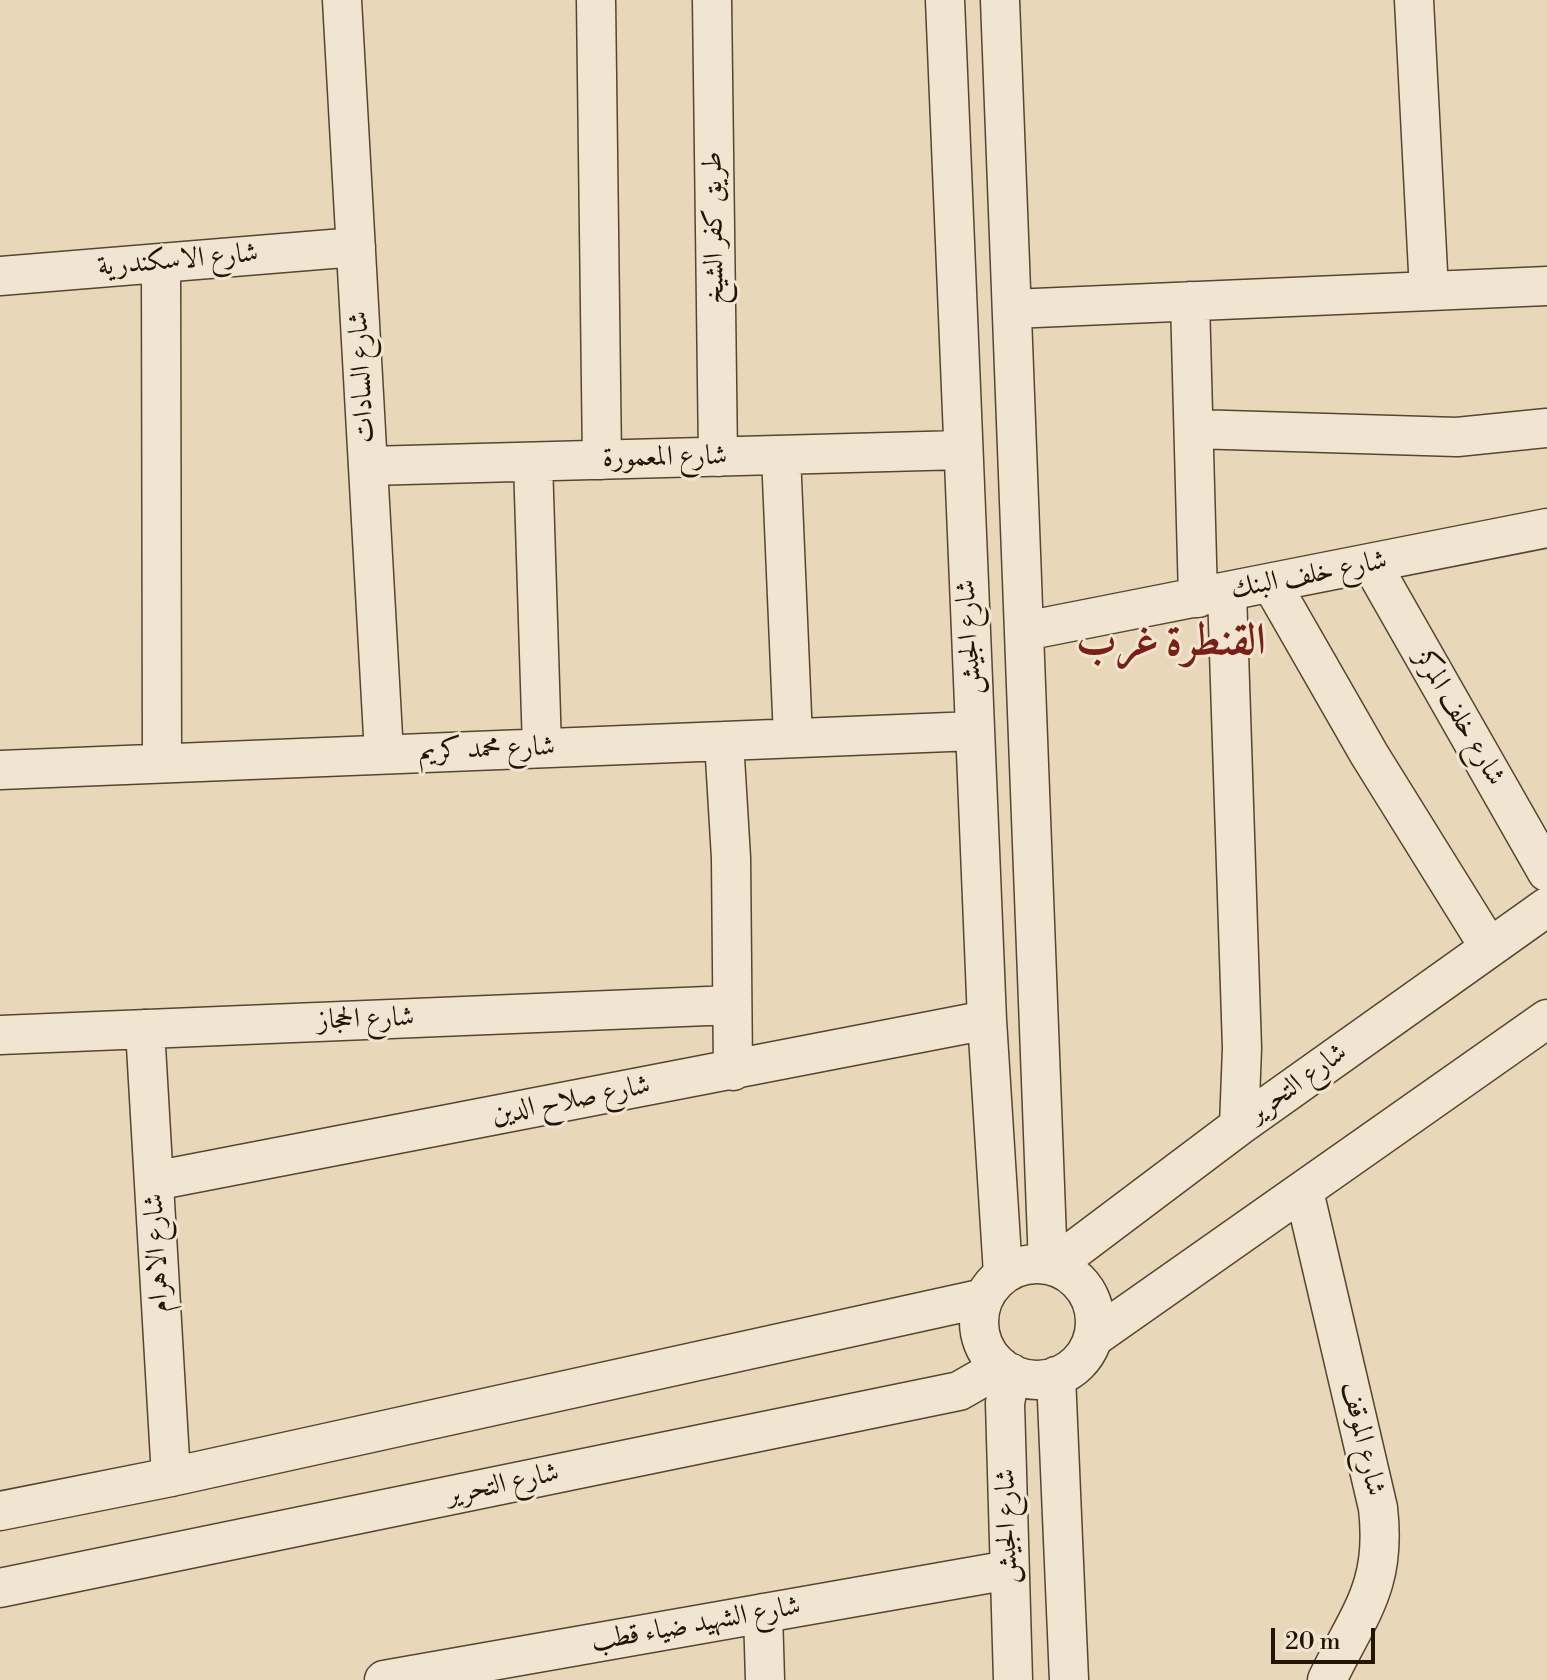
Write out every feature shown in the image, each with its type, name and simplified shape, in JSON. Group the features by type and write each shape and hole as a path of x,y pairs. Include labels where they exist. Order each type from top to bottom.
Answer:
{"street":[{"name":"شارع السادات","path":"342,0 384,754"},
{"path":"596,0 602,460"},
{"name":"طريق كفر الشيخ","path":"712,0 718,457"},
{"name":"شارع الجيش","path":"945,0 987,1020 994,1286 979,1328 990,1356 1006,1370 1013,1680"},
{"name":"شارع الجيش","path":"1000,0 1051,1265"},
{"path":"1414,0 1429,291"},
{"name":"شارع الاسكندرية","path":"0,276 356,247"},
{"path":"161,263 162,763"},
{"path":"1012,309 1547,286"},
{"path":"1190,301 1194,429 1212,595 1242,1048 1239,1126"},
{"path":"961,400 1016,399"},
{"path":"1194,429 1457,437 1547,428"},
{"name":"شارع المعمورة","path":"368,466 962,450"},
{"path":"781,455 793,738"},
{"path":"533,462 542,748"},
{"name":"شارع خلف البنك","path":"1025,631 1547,528"},
{"name":"شارع خلف المركز","path":"1371,563 1547,872"},
{"path":"1271,583 1369,754 1489,947"},
{"name":"شارع محمد كريم","path":"0,770 974,731"},
{"path":"724,741 731,858 733,1071"},
{"name":"شارع التحرير","path":"1051,1265 1239,1126 1547,907"},
{"name":"شارع الحجاز","path":"0,1035 732,1005"},
{"path":"1006,1370 1025,1378 1056,1376 1079,1361 1093,1338 1547,1019"},
{"name":"شارع صلاح الدين","path":"154,1181 987,1020"},
{"name":"شارع الاهرام","path":"145,1029 171,1477"},
{"name":"شارع الموقف","path":"1304,1191 1375,1493 1382,1539 1371,1595 1327,1680"},
{"path":"0,1511 171,1477 994,1286 1017,1267 1051,1265 1070,1274 1087,1294 1095,1320 1093,1338"},
{"name":"شارع التحرير","path":"0,1588 959,1391 1006,1370"},
{"name":"شارع الجيش","path":"1056,1376 1069,1680"},
{"name":"شارع الشهيد ضياء قطب","path":"384,1680 1009,1570"},
{"path":"763,1613 765,1680"}],"district":[{"name":"القنطرة غرب","path":"1171,643"}]}
